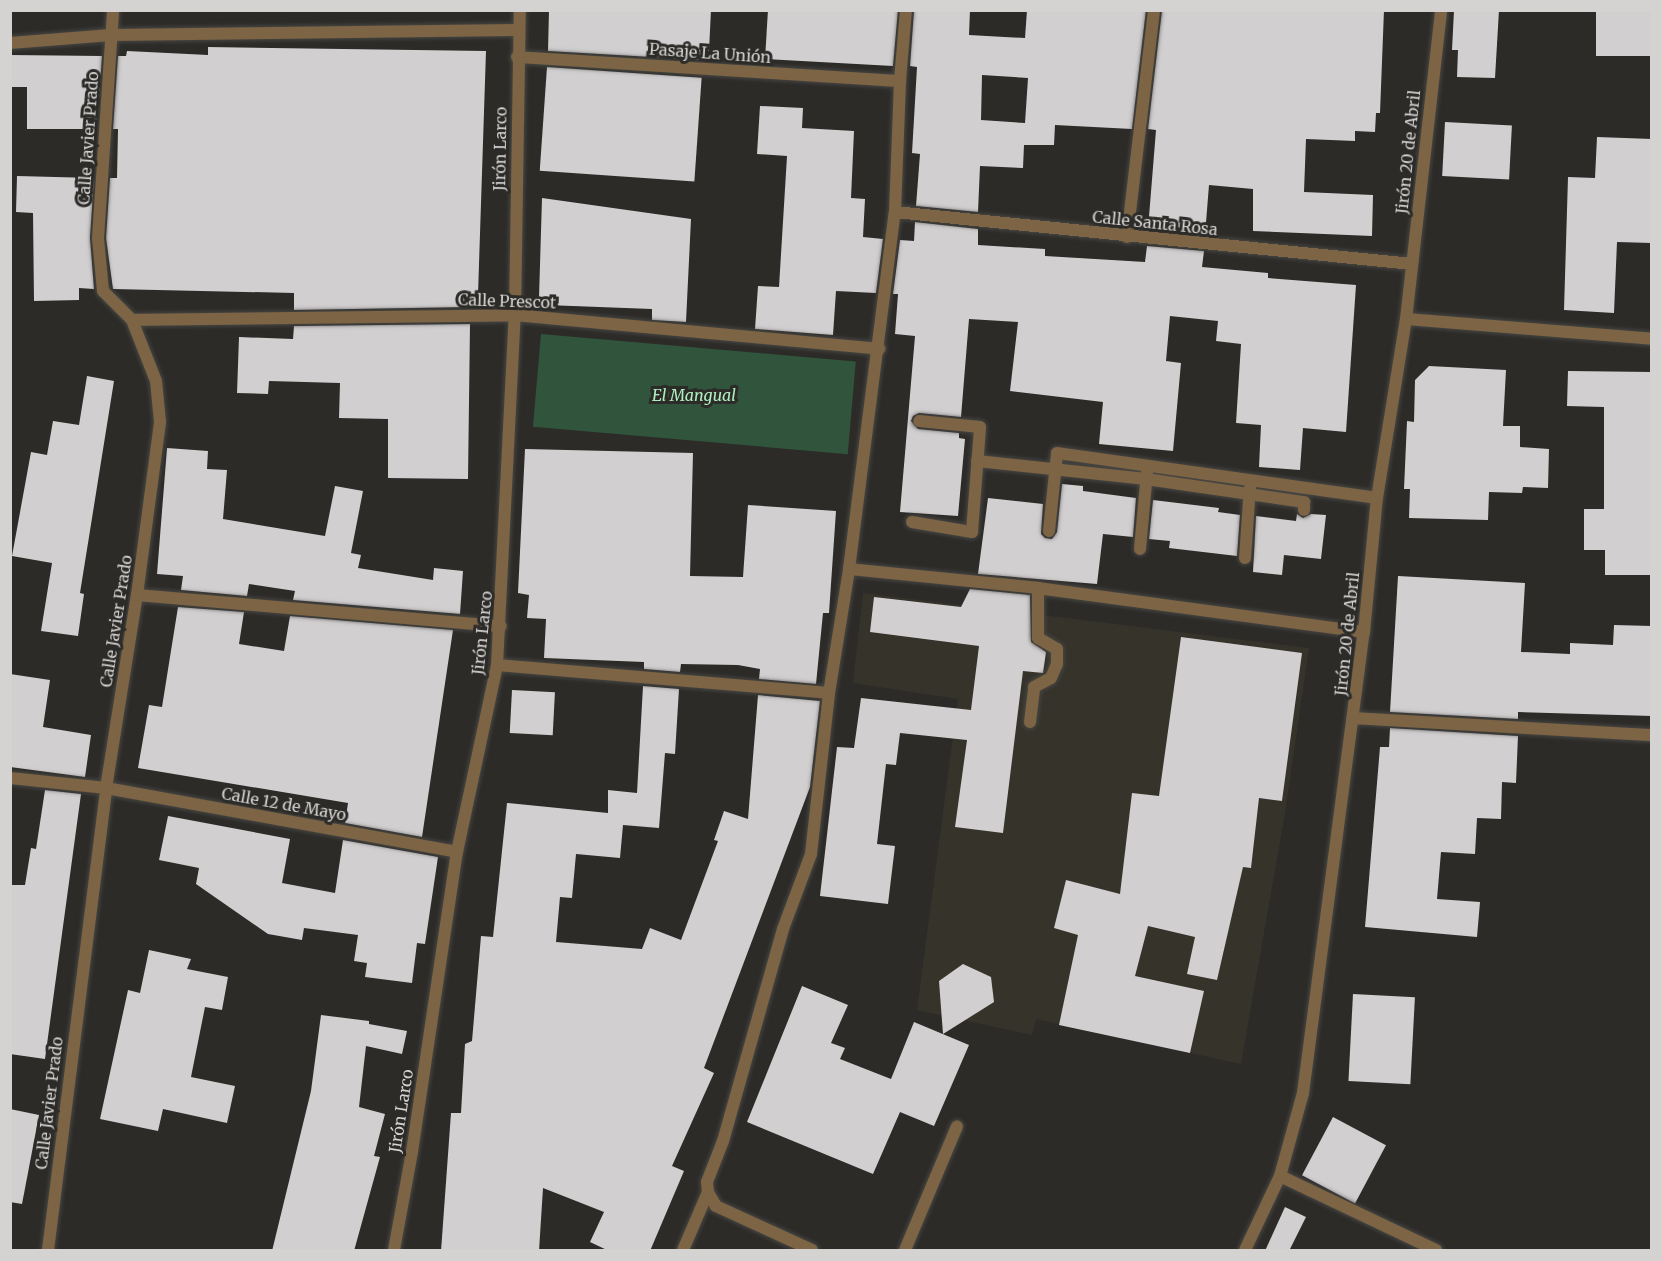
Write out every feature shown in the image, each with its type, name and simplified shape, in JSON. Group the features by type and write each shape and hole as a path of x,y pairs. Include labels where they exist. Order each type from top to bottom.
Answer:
{"street":[{"name":"Calle Javier Prado","path":"48,1251 106,788 137,595 160,422 156,381 132,320 103,291 98,238 113,10"},
{"name":"Jirón Larco","path":"394,1251 412,1152 457,852 497,665 501,626 514,315 520,10"},
{"path":"812,1251 716,1206 708,1192 706,1182 723,1141 773,961 811,855 828,693 849,569 895,212 900,81 906,10"},
{"path":"1127,237 1154,10"},
{"name":"Jirón 20 de Abril","path":"1245,1251 1280,1176 1303,1093 1354,718 1377,498 1406,319 1441,10"},
{"path":"10,43 111,35 519,30"},
{"name":"Pasaje La Unión","path":"518,57 900,81"},
{"name":"Calle Santa Rosa","path":"895,212 1412,264"},
{"name":"Calle Prescot","path":"132,320 514,315 879,349"},
{"path":"1406,319 1652,339"},
{"path":"912,522 972,532 980,427 919,421"},
{"path":"1049,531 1057,453 1147,466 1250,488 1304,502 1304,510"},
{"path":"977,461 1146,479 1377,498"},
{"path":"1140,549 1147,466"},
{"path":"1245,558 1250,488"},
{"path":"849,569 1038,588 1364,632"},
{"path":"1030,722 1034,687 1051,678 1057,664 1057,650 1038,638 1038,588"},
{"path":"137,595 501,626"},
{"path":"497,665 828,693"},
{"path":"1354,718 1652,735"},
{"name":"Calle 12 de Mayo","path":"10,778 106,788 457,852"},
{"path":"905,1251 957,1126"},
{"path":"1280,1176 1436,1251"},
{"path":"683,1251 708,1192"}],"shaded area":[{"path":"863,593 1309,648 1285,813 1241,1064 1036,1019 1032,1035 917,1010 958,699 853,683"}],"green space":[{"name":"El Mangual","path":"541,334 856,362 848,454 533,427"}],"building":[{"path":"549,10 711,10 709,51 703,51 703,60 548,51"},
{"path":"768,10 898,10 893,66 765,59"},
{"path":"914,10 970,10 969,35 1025,38 1027,10 1146,10 1132,129 1055,125 1054,145 1024,145 1023,168 980,166 978,212 916,206 920,154 912,153 917,67 910,66","holes":["982,75 1028,78 1025,123 981,120"]},
{"path":"1162,10 1384,10 1380,113 1376,113 1375,132 1355,131 1355,141 1306,139 1304,192 1373,195 1372,236 1253,231 1253,189 1209,185 1205,235 1148,229 1156,130 1148,129"},
{"path":"1454,10 1499,10 1495,78 1457,77 1458,50 1452,50"},
{"path":"1596,10 1652,10 1652,56 1596,56"},
{"path":"208,47 486,51 478,295 470,295 470,307 294,310 294,293 113,289 106,238 110,178 117,178 118,129 113,129 118,56 126,56 127,51 208,55"},
{"path":"10,55 102,56 97,129 27,129 27,87 10,87"},
{"path":"547,67 702,78 694,182 540,171"},
{"path":"760,106 803,108 802,128 854,131 851,198 865,199 863,237 883,239 876,293 836,291 833,335 755,329 758,286 779,287 787,156 757,154"},
{"path":"1445,122 1512,126 1509,179 1442,176"},
{"path":"1597,137 1652,139 1652,243 1617,242 1614,313 1564,310 1568,177 1595,178"},
{"path":"17,176 94,178 90,238 94,289 79,288 79,300 34,301 33,213 16,212"},
{"path":"542,198 691,219 686,322 652,320 652,309 546,305 539,298"},
{"path":"915,222 978,229 978,245 1045,249 1045,256 1145,262 1147,246 1204,251 1202,267 1268,273 1268,278 1356,285 1346,432 1303,428 1300,470 1259,467 1261,425 1236,423 1241,344 1216,341 1218,321 1170,316 1166,361 1181,363 1173,451 1099,444 1103,402 1010,391 1018,322 969,319 961,417 919,413 913,416 911,421 918,429 959,433 959,438 965,439 958,516 900,512 915,336 895,334 898,294 893,294 900,240 914,241"},
{"path":"470,324 468,479 388,478 388,419 339,418 340,383 269,381 268,394 237,393 239,337 293,339 294,326"},
{"path":"1429,366 1506,370 1503,426 1520,426 1520,447 1549,449 1548,488 1523,487 1522,493 1489,492 1488,520 1409,518 1410,489 1404,489 1407,421 1414,422 1415,380"},
{"path":"1568,371 1652,372 1652,575 1605,575 1605,550 1584,550 1584,509 1604,509 1604,407 1567,406"},
{"path":"87,376 114,381 80,593 84,594 78,636 41,631 52,563 12,556 31,452 47,455 53,421 79,425"},
{"path":"167,448 208,451 207,469 227,470 223,519 325,536 335,486 363,491 351,553 361,555 358,568 433,580 434,568 463,571 460,614 293,600 295,591 249,584 247,596 181,590 183,576 157,574"},
{"path":"525,449 693,453 690,576 743,577 748,505 836,511 829,613 823,613 816,684 759,679 760,669 738,665 681,664 680,672 644,669 644,662 544,658 546,619 527,618 529,595 518,593"},
{"path":"1062,484 1083,486 1083,491 1136,498 1133,537 1103,534 1097,584 978,574 988,498 1043,504 1041,534 1045,538 1052,539 1057,532"},
{"path":"1153,500 1219,508 1218,512 1240,515 1237,556 1169,548 1170,541 1149,539"},
{"path":"1297,514 1303,518 1311,514 1326,515 1321,559 1284,555 1282,575 1253,572 1256,516 1296,521"},
{"path":"1398,576 1525,583 1521,652 1570,654 1570,643 1613,645 1614,625 1652,626 1652,716 1518,712 1518,719 1390,712"},
{"path":"970,589 1030,595 1031,642 1046,652 1043,673 1023,671 1003,833 955,827 967,740 900,733 896,765 886,764 877,844 895,846 888,904 820,896 837,747 854,748 861,698 971,710 979,646 870,632 874,597 961,607"},
{"path":"178,607 244,612 239,644 284,651 290,616 453,630 422,837 345,823 348,803 138,768 149,705 162,707"},
{"path":"1181,637 1302,653 1282,801 1259,798 1251,868 1243,867 1217,980 1187,974 1195,937 1148,926 1135,976 1204,991 1190,1053 1059,1025 1078,935 1054,928 1066,880 1120,894 1132,793 1159,796"},
{"path":"10,674 50,680 43,727 91,735 85,777 10,767"},
{"path":"643,686 679,689 675,754 665,753 659,828 623,825 620,858 576,854 572,898 560,897 556,942 642,949 650,928 681,940 718,841 714,840 724,811 748,819 758,695 820,701 810,787 704,1068 714,1073 672,1166 684,1171 650,1251 609,1251 590,1242 604,1212 543,1188 539,1251 441,1251 451,1113 461,1113 465,1044 472,1041 481,936 493,937 507,803 608,813 608,790 637,793"},
{"path":"512,690 555,692 553,735 510,733"},
{"path":"1390,728 1518,736 1516,783 1502,782 1501,819 1477,818 1475,854 1441,852 1437,899 1480,902 1477,937 1365,927 1380,747 1389,747"},
{"path":"45,790 81,794 45,1059 10,1054 12,885 25,885 31,848 36,849"},
{"path":"168,816 290,839 282,883 335,893 343,840 438,857 425,944 417,943 412,983 365,977 367,963 354,961 358,935 304,928 302,940 268,934 196,884 199,868 159,860"},
{"path":"149,950 191,959 187,969 228,977 222,1010 205,1007 191,1077 235,1086 227,1123 163,1109 158,1131 100,1119 128,990 140,993"},
{"path":"963,964 991,977 994,1002 943,1034 939,981"},
{"path":"802,986 848,1005 831,1043 845,1048 840,1059 891,1079 914,1022 969,1045 934,1126 900,1112 873,1174 747,1122"},
{"path":"1353,994 1415,997 1410,1084 1348,1081"},
{"path":"321,1015 369,1021 369,1024 407,1031 402,1054 366,1046 359,1107 385,1114 374,1156 380,1157 354,1251 272,1251 311,1091"},
{"path":"10,1109 39,1115 22,1204 10,1202"},
{"path":"1333,1117 1386,1145 1355,1203 1302,1175"},
{"path":"1285,1207 1306,1217 1289,1251 1265,1251"}]}
